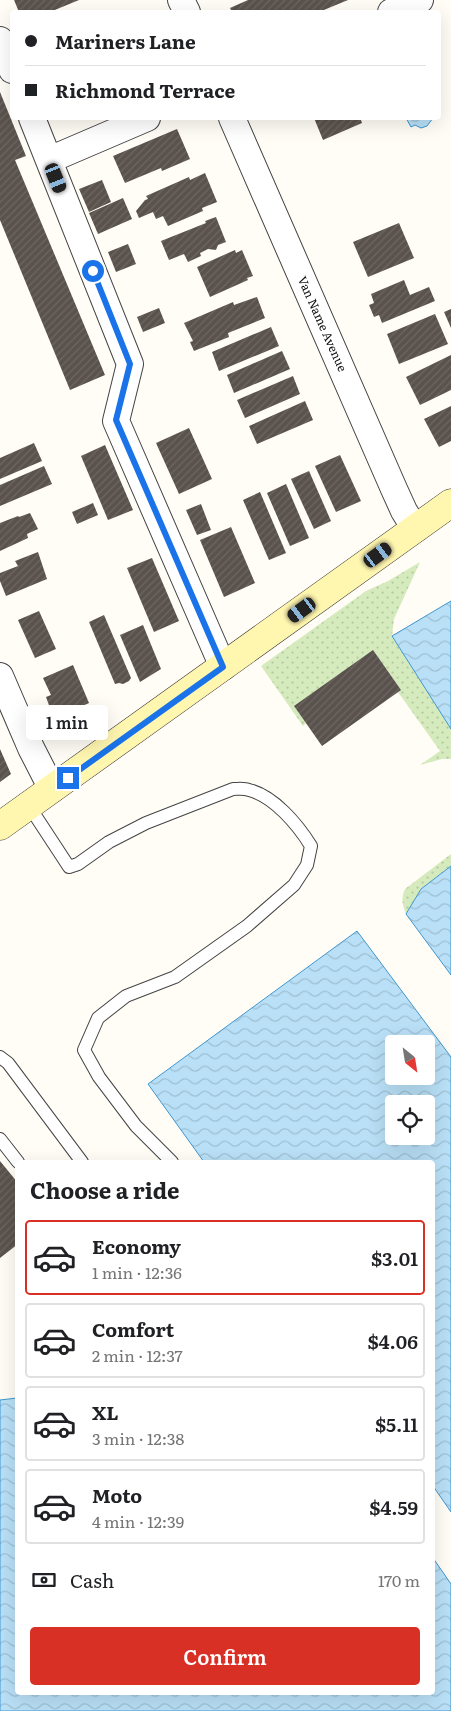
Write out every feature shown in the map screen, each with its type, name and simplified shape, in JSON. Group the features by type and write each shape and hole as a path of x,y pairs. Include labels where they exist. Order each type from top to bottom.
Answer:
{"main road":[{"path":"0,826 451,503"}],"street":[{"path":"396,10 420,0"},
{"path":"0,40 10,65"},
{"path":"33,120 130,364 116,420 223,667"},
{"path":"49,160 142,120"},
{"name":"Van Name Avenue","path":"233,120 394,489 415,529"},
{"path":"0,676 31,748 52,790"}],"lane":[{"path":"29,806 69,867 78,864 109,842 146,823 233,789 248,789 270,799 302,831 311,846 307,865 288,891 247,926 175,977 126,996 98,1018 87,1042 84,1050 99,1077 136,1126 170,1160"},
{"path":"0,1057 8,1063 81,1160"},
{"path":"0,1139 16,1160"}],"green space":[{"path":"420,562 394,619 392,636 451,729 451,759 442,759 420,765 440,751 398,692 294,706 306,723 303,726 261,666 366,591 388,581"},
{"path":"451,854 451,866 421,889 406,914 402,902 405,889"}],"water":[{"path":"407,120 432,120 427,126 421,128 415,125 411,127"},
{"path":"451,601 451,729 392,636"},
{"path":"451,866 451,975 406,914 421,889"},
{"path":"357,931 435,1035 385,1035 385,1085 435,1085 435,1036 451,1057 451,1512 435,1489 435,1160 203,1160 148,1084"},
{"path":"15,1398 15,1695 435,1695 435,1561 451,1584 451,1711 0,1711 0,1400"}],"building":[{"path":"14,0 79,0 55,10 18,10"},
{"path":"248,0 348,0 324,10 231,10 230,8"},
{"path":"0,92 26,156 15,160 105,375 70,390 0,220"},
{"path":"315,120 361,120 362,123 323,140"},
{"path":"177,129 190,159 162,171 161,168 125,183 113,156"},
{"path":"205,173 217,202 202,208 203,211 168,226 163,216 156,219 153,212 139,218 136,211 148,199 146,196 189,177 190,180"},
{"path":"102,180 111,202 89,212 79,189"},
{"path":"123,198 132,219 98,234 89,213"},
{"path":"216,217 226,242 218,245 216,250 208,249 200,253 201,256 188,262 184,254 169,260 161,241"},
{"path":"399,223 414,258 368,277 353,242"},
{"path":"128,244 136,264 116,272 108,252"},
{"path":"235,250 236,253 242,250 253,276 210,297 197,267"},
{"path":"404,280 410,295 429,287 435,301 382,323 379,315 374,317 369,305 374,303 371,294"},
{"path":"257,297 265,318 228,333 229,337 194,351 190,342 193,341 184,323 233,302 234,305"},
{"path":"159,308 165,323 143,332 137,317"},
{"path":"451,309 451,328 444,312"},
{"path":"435,314 448,344 399,364 387,334"},
{"path":"271,327 279,346 219,371 212,352"},
{"path":"282,351 290,369 234,393 227,375"},
{"path":"451,355 451,390 420,405 406,377"},
{"path":"293,376 300,394 245,418 237,400"},
{"path":"305,401 313,420 257,444 249,426"},
{"path":"451,406 451,441 439,447 424,419"},
{"path":"189,428 212,479 179,494 156,443"},
{"path":"34,443 42,461 0,479 0,458"},
{"path":"105,445 133,510 108,520 81,456"},
{"path":"340,455 361,501 336,512 315,466"},
{"path":"44,466 52,484 0,506 0,485"},
{"path":"309,471 331,521 314,529 291,479"},
{"path":"286,484 309,538 290,546 267,493"},
{"path":"260,492 286,553 269,560 243,500"},
{"path":"93,503 98,515 77,524 72,512"},
{"path":"201,504 211,530 197,535 186,510"},
{"path":"30,513 38,529 27,534 28,538 0,551 0,523"},
{"path":"231,527 255,583 224,597 200,540"},
{"path":"38,552 47,579 6,596 0,581 0,573 18,566 15,561"},
{"path":"152,558 179,621 154,632 127,568"},
{"path":"39,611 56,649 35,658 18,620"},
{"path":"104,615 131,678 123,684 115,684 89,622"},
{"path":"143,625 161,669 140,682 120,635"},
{"path":"373,650 401,690 322,746 294,706"},
{"path":"73,665 89,703 80,707 82,712 73,716 74,719 62,724 54,706 50,708 46,697 51,695 43,678"},
{"path":"0,749 11,774 0,782"},
{"path":"0,1161 15,1179 15,1246 0,1258"}],"route":[{"path":"68,778 223,667 116,420 130,364 93,271"}]}
